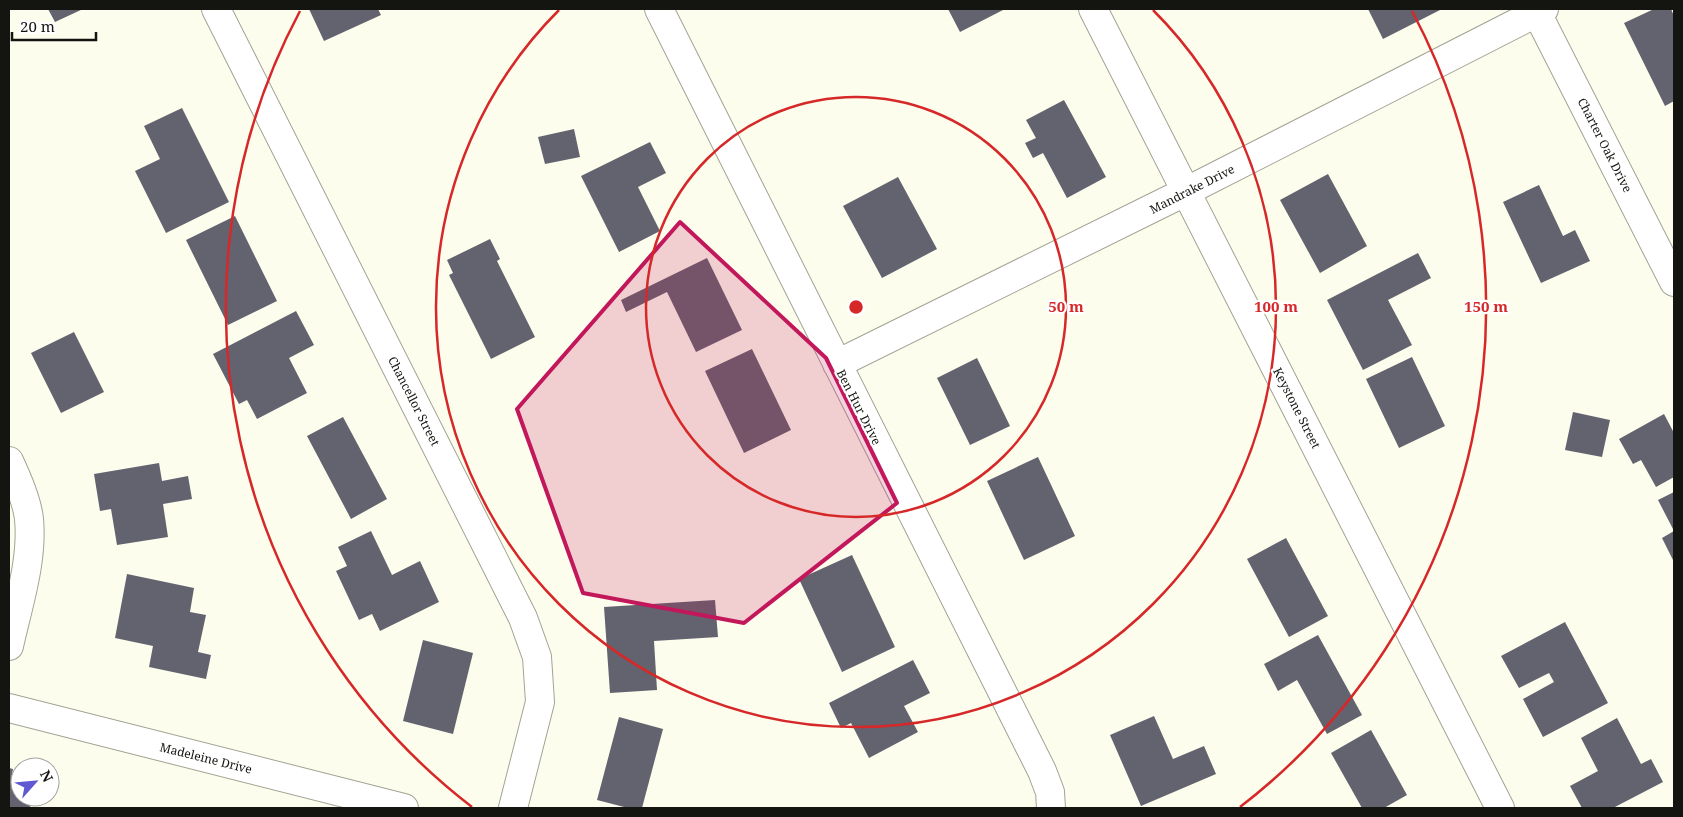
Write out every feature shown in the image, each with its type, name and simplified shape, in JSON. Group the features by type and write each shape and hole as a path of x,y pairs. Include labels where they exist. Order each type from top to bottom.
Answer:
{"street":[{"name":"Chancellor Street","path":"216,9 523,618 537,657 540,702 513,808"},
{"name":"Ben Hur Drive","path":"659,9 1042,771 1050,792 1051,808"},
{"name":"Keystone Street","path":"1093,9 1500,808"},
{"name":"Mandrake Drive","path":"837,364 1187,191 1539,10"},
{"name":"Charter Oak Drive","path":"1539,10 1674,282"},
{"path":"9,461 16,476 29,519 26,569 9,646"},
{"name":"Madeleine Drive","path":"9,708 404,808"}],"highlighted area":[{"path":"680,222 826,358 897,503 744,623 583,593 517,409"}],"building":[{"path":"48,9 83,9 55,22"},
{"path":"309,9 378,9 381,15 324,41"},
{"path":"948,9 1005,9 960,32"},
{"path":"1368,9 1442,9 1383,39"},
{"path":"1654,9 1671,9 1674,16 1674,101 1665,106 1624,23"},
{"path":"1064,100 1106,177 1067,198 1043,153 1033,158 1025,143 1036,138 1026,120"},
{"path":"182,108 229,202 166,233 135,171 160,159 144,126"},
{"path":"574,129 580,157 545,164 538,137"},
{"path":"650,142 666,173 638,187 660,231 619,252 581,176"},
{"path":"1328,174 1367,246 1320,273 1280,200"},
{"path":"898,177 937,249 882,278 843,206"},
{"path":"1539,185 1563,236 1575,230 1590,261 1541,283 1503,202"},
{"path":"235,216 277,301 228,325 186,240"},
{"path":"490,239 500,259 497,261 535,337 491,359 449,275 453,273 447,260"},
{"path":"1418,253 1431,278 1388,300 1412,345 1363,370 1327,300"},
{"path":"707,258 742,330 696,352 667,292 626,312 621,300"},
{"path":"296,311 314,345 289,358 307,393 257,419 247,400 239,404 213,354"},
{"path":"74,332 104,392 61,413 31,353"},
{"path":"752,349 791,430 744,453 705,371"},
{"path":"1412,357 1445,426 1399,448 1366,379"},
{"path":"977,358 1010,426 970,445 937,378"},
{"path":"1573,412 1610,420 1602,457 1565,450"},
{"path":"1664,414 1674,433 1674,477 1656,487 1641,460 1633,464 1619,439"},
{"path":"343,417 387,499 351,519 307,436"},
{"path":"1038,457 1075,536 1024,560 987,481"},
{"path":"159,463 162,481 188,476 192,499 163,504 168,537 117,545 111,509 100,511 94,474"},
{"path":"1674,492 1674,531 1658,500"},
{"path":"371,531 392,575 420,561 439,602 380,631 372,614 359,620 336,571 347,566 338,547"},
{"path":"1674,531 1674,562 1662,538"},
{"path":"1286,538 1328,616 1289,637 1247,559"},
{"path":"852,555 895,647 842,672 799,579"},
{"path":"127,574 194,588 190,612 206,615 198,652 211,655 206,679 149,667 153,646 115,638"},
{"path":"715,600 718,637 654,641 657,690 610,693 604,607"},
{"path":"1565,622 1608,703 1543,737 1523,699 1554,682 1549,673 1519,688 1501,656"},
{"path":"1318,635 1362,715 1327,734 1297,680 1278,691 1264,664"},
{"path":"423,640 473,653 453,734 403,721"},
{"path":"913,660 930,693 904,706 918,732 869,758 851,723 841,728 829,703"},
{"path":"1154,716 1173,759 1204,746 1216,774 1141,806 1110,735"},
{"path":"619,717 663,729 642,808 628,808 597,800"},
{"path":"1617,718 1641,764 1651,759 1663,782 1613,808 1582,808 1570,786 1598,771 1581,738"},
{"path":"1371,730 1407,795 1384,808 1362,808 1331,753"},
{"path":"9,768 10,807 30,807 9,808"}]}
